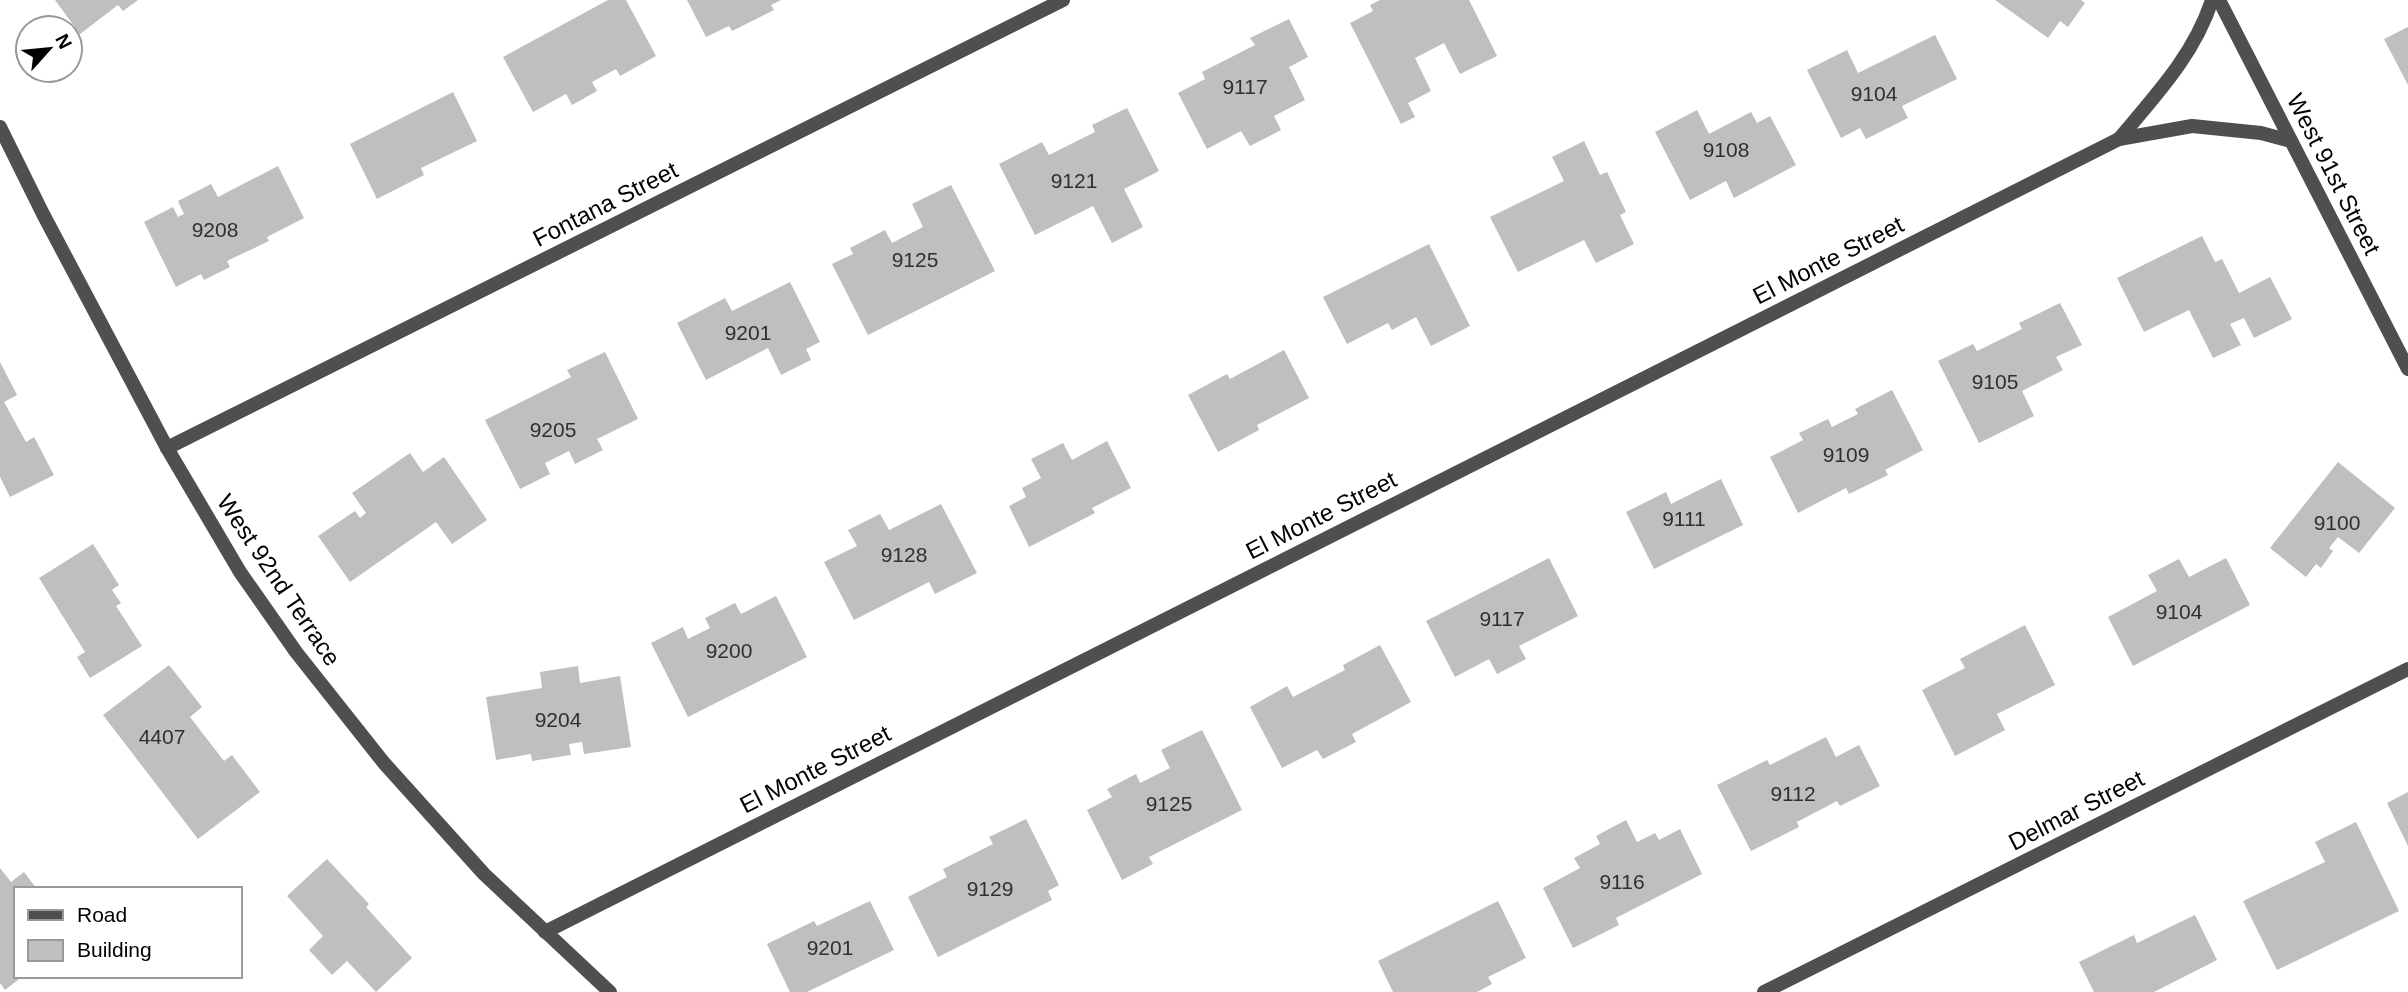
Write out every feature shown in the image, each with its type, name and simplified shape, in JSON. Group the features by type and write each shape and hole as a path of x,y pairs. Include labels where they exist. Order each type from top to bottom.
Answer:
{"street":[{"name":"Fontana Street","path":"167,448 1063,0"},
{"name":"El Monte Street","path":"2119,139 2189,51 2212,0"},
{"name":"West 91st Street","path":"2219,0 2408,369"},
{"name":"El Monte Street","path":"545,932 2119,139 2192,126 2261,133 2291,141"},
{"name":"West 92nd Terrace","path":"0,127 167,448 240,572 296,652 384,763 484,874 610,992"},
{"name":"Delmar Street","path":"1764,992 2408,669"}],"building":[{"path":"55,0 138,0 123,11 118,5 84,31 84,14 65,14"},
{"path":"608,0 626,0 656,56 620,76 616,69 592,82 597,91 572,105 566,94 533,112 503,57"},
{"path":"687,0 781,0 771,5 774,10 732,31 729,26 706,37"},
{"path":"1380,0 1469,0 1497,56 1460,74 1444,43 1415,58 1431,91 1408,103 1415,117 1401,124 1350,23 1373,11 1370,5"},
{"path":"1995,0 2081,0 2085,3 2068,27 2060,21 2048,38"},
{"path":"1289,19 1308,57 1289,67 1305,100 1274,116 1281,130 1250,146 1241,131 1207,149 1178,93 1205,79 1202,72 1255,45 1250,38"},
{"path":"2408,27 2408,85 2384,39"},
{"path":"1935,35 1957,79 1902,106 1908,118 1866,139 1860,128 1841,138 1807,70 1847,50 1858,73"},
{"path":"453,92 477,141 421,168 424,175 377,199 350,144"},
{"path":"1127,108 1159,171 1124,189 1143,227 1112,243 1093,206 1035,235 999,164 1042,142 1049,155 1095,132 1092,125"},
{"path":"1697,110 1709,134 1751,112 1757,123 1770,116 1796,165 1734,198 1726,181 1690,200 1655,132"},
{"path":"1584,141 1600,175 1607,172 1626,212 1620,215 1634,244 1596,263 1584,240 1518,272 1490,217 1564,181 1552,157"},
{"path":"278,166 304,218 267,237 269,241 227,261 230,267 204,280 201,274 176,287 144,222 173,207 178,217 184,214 178,201 211,184 218,197"},
{"path":"951,185 995,271 868,335 832,264 853,254 850,248 885,230 892,243 923,227 912,204"},
{"path":"2202,236 2215,262 2222,259 2239,293 2270,277 2292,319 2254,338 2244,318 2230,324 2241,345 2213,358 2189,310 2144,332 2117,278"},
{"path":"1429,244 1470,326 1431,346 1416,317 1392,330 1388,323 1347,344 1323,297"},
{"path":"790,282 820,342 806,349 811,360 781,375 768,348 706,380 677,323 725,298 732,311"},
{"path":"2060,303 2082,345 2056,357 2063,370 2022,391 2034,416 1979,443 1938,361 1973,344 1977,351 2022,329 2019,323"},
{"path":"1284,350 1309,398 1257,425 1259,430 1218,452 1188,395 1227,374 1230,379"},
{"path":"605,352 638,419 597,439 603,450 575,464 569,451 545,463 550,474 520,489 485,420 571,377 567,370"},
{"path":"0,362 17,395 4,402 26,442 34,437 54,475 10,497 0,477"},
{"path":"1892,390 1923,450 1885,470 1888,475 1849,494 1846,488 1798,513 1770,457 1803,440 1799,433 1828,419 1832,427 1858,414 1855,409"},
{"path":"1107,441 1131,488 1092,508 1095,513 1029,547 1009,506 1026,497 1022,488 1041,478 1031,459 1063,443 1072,460"},
{"path":"410,453 423,472 444,457 487,520 452,544 436,522 350,582 318,536 355,511 360,518 366,513 352,493"},
{"path":"2338,462 2395,508 2359,553 2338,537 2329,548 2333,551 2321,568 2316,564 2306,577 2270,548"},
{"path":"1721,479 1743,525 1654,569 1626,512 1666,492 1671,504"},
{"path":"941,504 977,573 935,594 929,582 854,620 824,562 857,546 848,530 880,514 889,530"},
{"path":"93,544 119,585 112,590 121,603 116,606 142,646 90,678 77,657 85,652 39,578"},
{"path":"1549,558 1578,616 1519,646 1526,659 1497,674 1489,659 1455,677 1426,621"},
{"path":"2226,558 2250,605 2133,666 2108,617 2157,591 2148,575 2179,559 2189,577"},
{"path":"776,596 807,657 688,717 651,643 683,627 688,639 710,628 705,618 735,603 741,614"},
{"path":"2025,625 2055,685 1997,714 2005,730 1955,756 1922,690 1965,668 1960,659"},
{"path":"1380,645 1411,702 1352,734 1356,742 1323,759 1317,750 1282,768 1250,707 1287,686 1293,697 1345,670 1343,665"},
{"path":"169,665 202,707 190,717 224,761 232,755 260,792 198,839 103,715"},
{"path":"578,666 580,683 620,676 631,747 584,754 582,742 569,744 571,755 532,761 531,754 496,760 486,697 542,688 540,672"},
{"path":"1202,730 1242,810 1149,857 1153,864 1122,880 1087,810 1112,797 1107,789 1136,774 1140,783 1170,768 1161,750"},
{"path":"1826,737 1836,757 1859,745 1880,786 1840,806 1837,801 1797,822 1799,827 1751,851 1717,785 1767,760 1770,765"},
{"path":"2408,792 2408,846 2387,803"},
{"path":"1026,819 1059,885 1048,891 1052,900 938,957 908,897 947,877 943,869 993,844 989,837"},
{"path":"1626,820 1637,842 1655,833 1659,840 1680,829 1702,874 1616,918 1619,925 1573,948 1543,888 1580,868 1574,858 1600,844 1596,836"},
{"path":"2356,822 2399,911 2277,970 2243,901 2325,862 2315,842"},
{"path":"327,859 369,904 366,907 412,958 376,992 347,961 332,975 309,950 323,936 287,896"},
{"path":"0,868 11,882 24,872 35,887 14,887 14,978 20,978 5,990 0,983"},
{"path":"870,901 894,950 807,992 790,992 767,944 814,921 817,926"},
{"path":"1498,901 1526,958 1488,977 1492,984 1477,992 1393,992 1378,961"},
{"path":"2195,915 2217,960 2154,992 2094,992 2079,962 2134,935 2137,943"}]}
